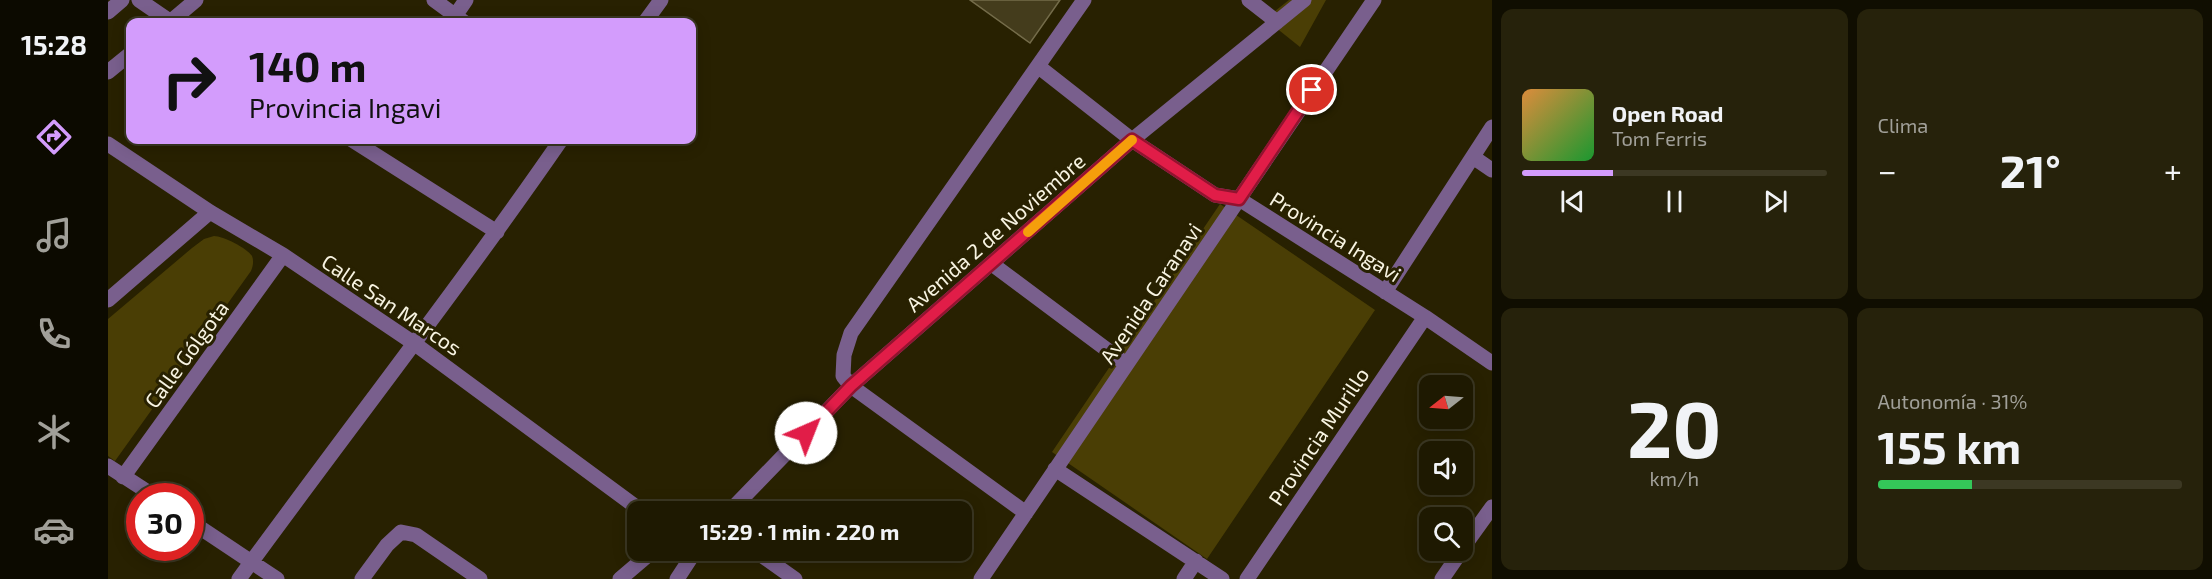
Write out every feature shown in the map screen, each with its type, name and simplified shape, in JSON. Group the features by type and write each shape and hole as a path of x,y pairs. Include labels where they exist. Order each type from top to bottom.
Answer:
{"street":[{"path":"108,12 122,0"},
{"path":"139,0 165,18"},
{"path":"176,18 196,0"},
{"path":"434,0 458,18"},
{"path":"459,18 466,0"},
{"path":"648,18 661,0"},
{"path":"1026,513 851,386 843,376 844,355 851,333 1084,0"},
{"path":"1249,0 1277,22"},
{"name":"Avenida 2 de Noviembre","path":"740,501 851,386 1132,140 1304,0"},
{"name":"Avenida Caranavi","path":"981,579 1374,0"},
{"path":"108,72 126,57"},
{"name":"Provincia Ingavi","path":"1039,67 1132,140 1215,195 1239,199 1425,317 1492,363"},
{"path":"1384,292 1492,127"},
{"name":"Calle San Marcos","path":"108,144 210,212 283,255 415,344 628,501"},
{"path":"358,144 497,232"},
{"path":"239,579 415,344 558,144"},
{"path":"1473,157 1492,170"},
{"path":"108,300 210,212"},
{"name":"Calle Gólgota","path":"123,477 283,255"},
{"path":"992,264 1126,364"},
{"name":"Provincia Murillo","path":"1247,579 1425,317"},
{"path":"108,466 133,483"},
{"path":"1055,469 1222,579"},
{"path":"1473,534 1492,507"},
{"path":"204,530 277,579"},
{"path":"362,579 387,544 401,532 416,535 480,579"},
{"path":"620,579 641,561"},
{"path":"677,579 689,561"},
{"path":"770,561 795,579"},
{"path":"1184,579 1196,561"},
{"path":"1442,579 1454,561"}],"shaded area":[{"path":"1289,0 1326,0 1300,47 1265,19"},
{"path":"1220,204 1375,310 1207,559 1052,452"},
{"path":"214,236 245,249 252,256 251,271 115,461 108,456 108,319 192,248 204,239"}],"building":[{"path":"970,0 1060,0 1030,43"}],"slow traffic":[{"path":"1028,232 1132,140"}],"route":[{"path":"806,433 851,386 1132,140 1215,195 1239,199 1312,90"}]}
